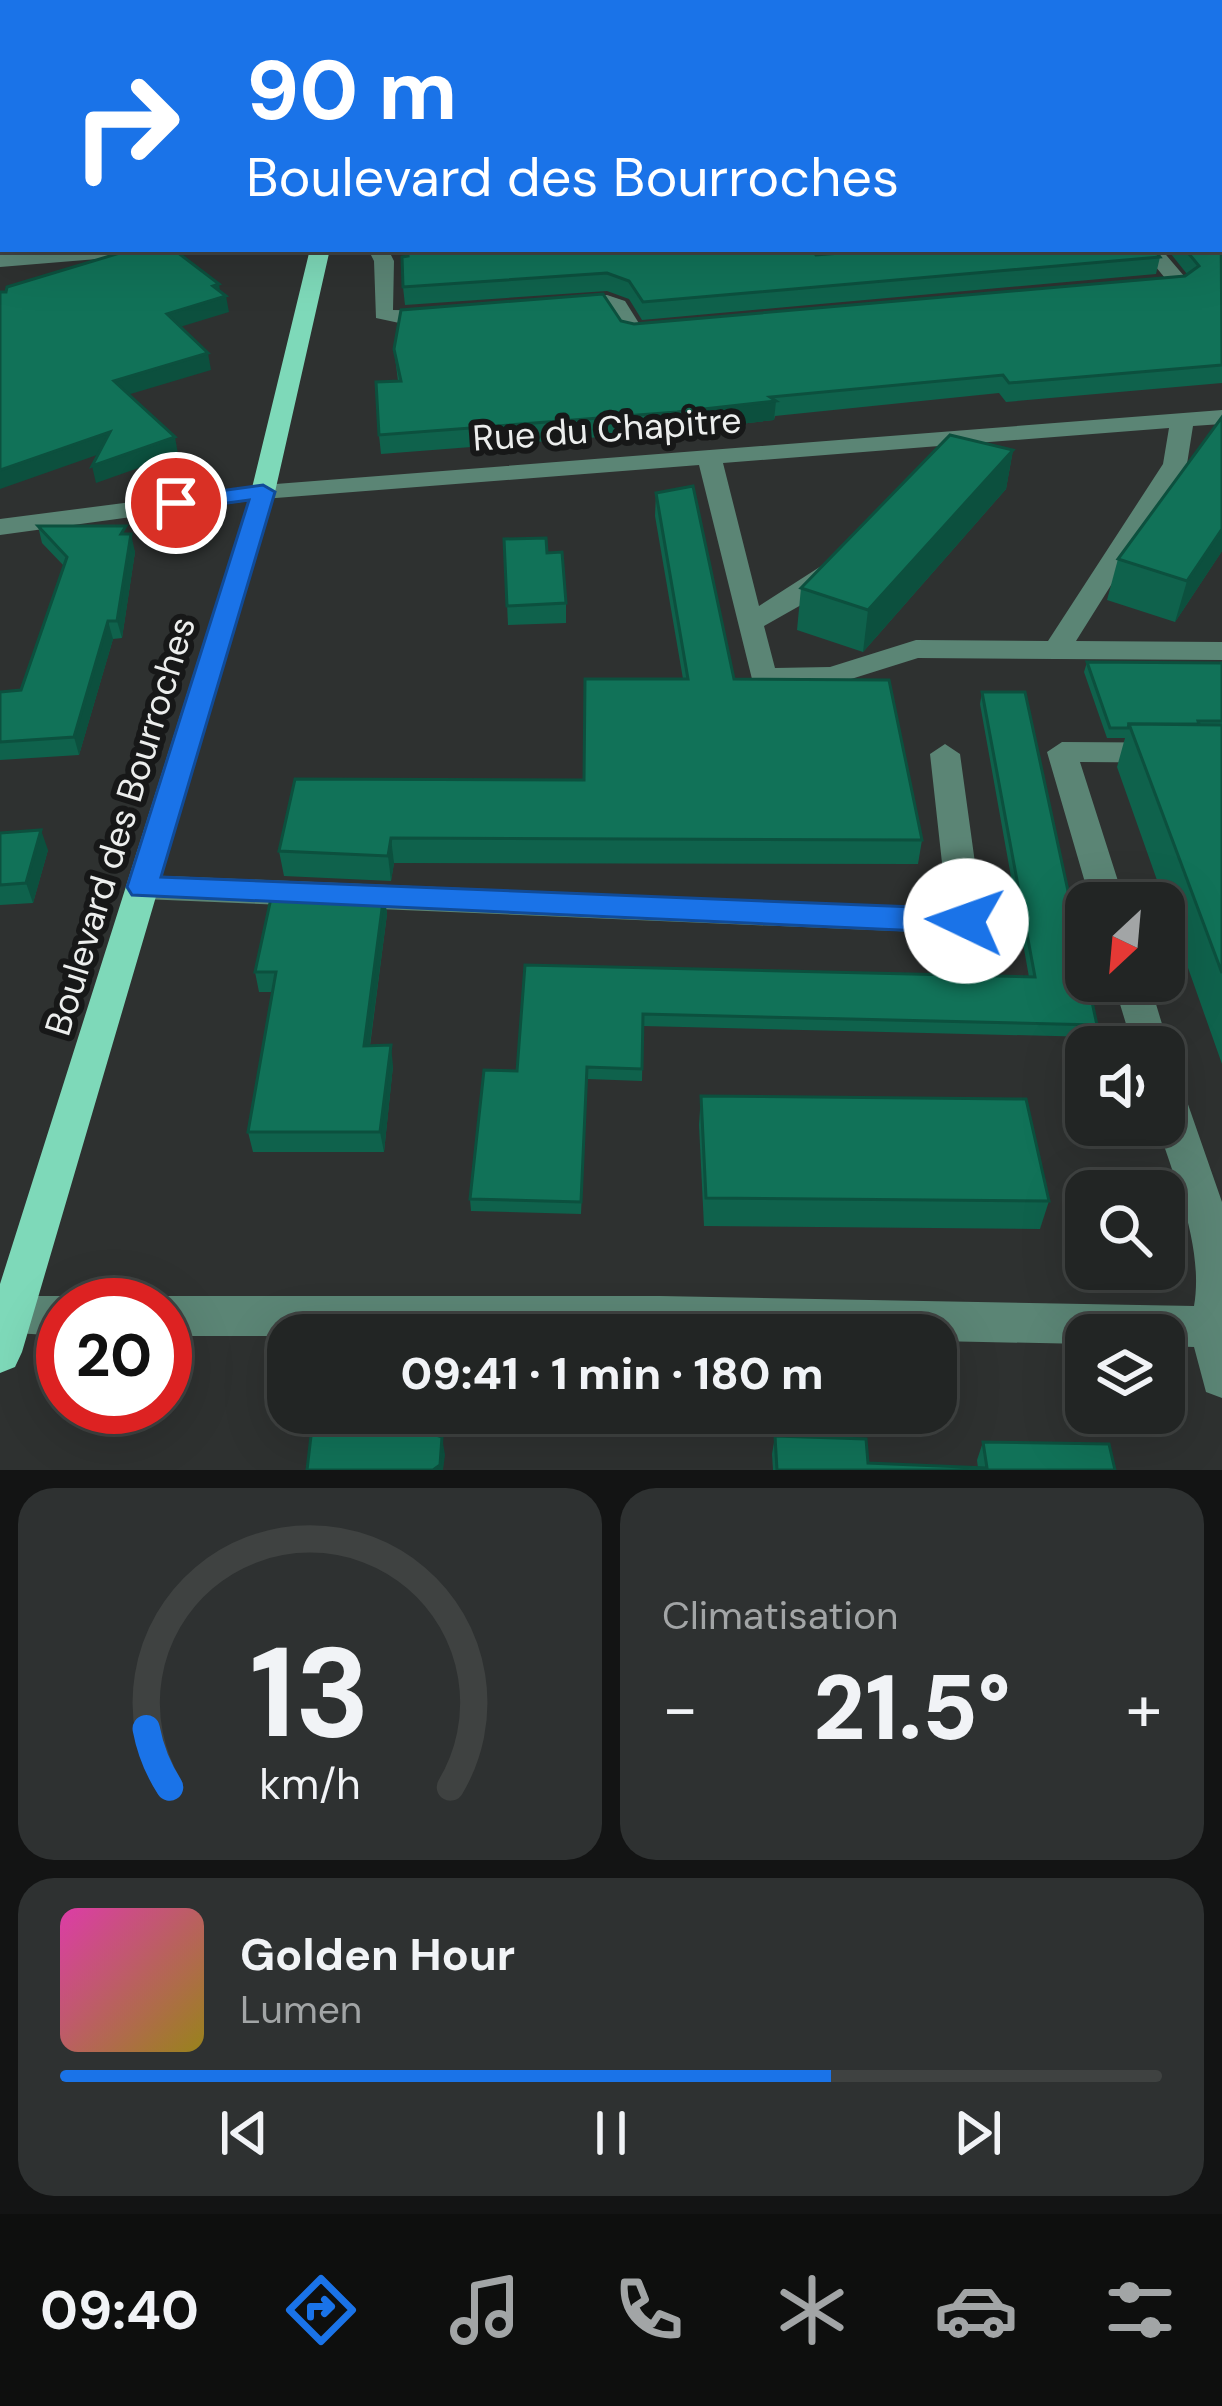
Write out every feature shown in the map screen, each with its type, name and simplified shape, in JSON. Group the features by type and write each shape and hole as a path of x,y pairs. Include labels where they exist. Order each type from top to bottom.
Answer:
{"main road":[{"name":"Boulevard des Bourroches","path":"5,1334 263,492 319,252"}],"street":[{"path":"0,261 110,252"},
{"path":"379,252 385,262 383,314 404,319 469,313"},
{"path":"1132,287 1180,283 1154,252"},
{"path":"555,305 607,301 618,305 633,332 680,327"},
{"name":"Rue du Chapitre","path":"0,527 263,492 1222,417"},
{"path":"1056,650 1175,464 1183,421"},
{"path":"916,472 933,439"},
{"path":"709,457 764,677 832,676 916,649 1222,651"},
{"path":"749,623 808,590 841,556"},
{"path":"1102,882 1063,752 1222,754"},
{"path":"142,887 966,921 945,754"},
{"path":"1183,1146 1204,1208 1218,1290 1222,1377"},
{"path":"192,1316 660,1316 1217,1327"},
{"path":"5,1334 36,1324"}],"building":[{"path":"123,252 177,252 219,284 213,286 226,296 167,314 208,353 114,381 175,437 92,466 110,432 0,470 0,292"},
{"path":"407,252 1156,252 1160,257 643,302 629,281 607,273 403,287 402,257"},
{"path":"1187,252 1221,252 1222,365 1009,383 1003,375 770,397 776,401 677,412 379,435 376,382 401,381 394,349 401,310 603,294 621,321 634,324 1185,276 1199,266"},
{"path":"1222,417 1222,529 1187,581 1118,559"},
{"path":"950,435 1013,450 868,610 801,588"},
{"path":"693,486 734,679 889,680 922,840 391,838 388,856 279,851 295,779 584,780 585,679 688,679 656,493"},
{"path":"38,526 126,526 121,534 131,534 117,621 108,621 74,737 0,742 0,692 21,690 67,557"},
{"path":"546,538 547,553 562,552 566,603 507,606 504,539"},
{"path":"1087,662 1222,663 1222,721 1110,728"},
{"path":"982,692 1025,692 1066,882 1065,1002 1092,1002 1097,1025 643,1014 642,1069 587,1067 581,1202 470,1199 484,1070 517,1071 525,965 1035,977"},
{"path":"1129,724 1222,725 1222,973"},
{"path":"41,830 26,883 0,885 0,833"},
{"path":"273,889 384,894 364,1046 391,1045 380,1132 248,1132 276,972 255,972"},
{"path":"701,1096 1026,1099 1049,1201 706,1198"},
{"path":"311,1434 442,1437 440,1465 433,1470 307,1470"},
{"path":"775,1436 866,1439 868,1463 987,1468 983,1442 1109,1444 1115,1470 777,1470"}],"route":[{"path":"176,503 263,492 142,887 966,921"}]}
